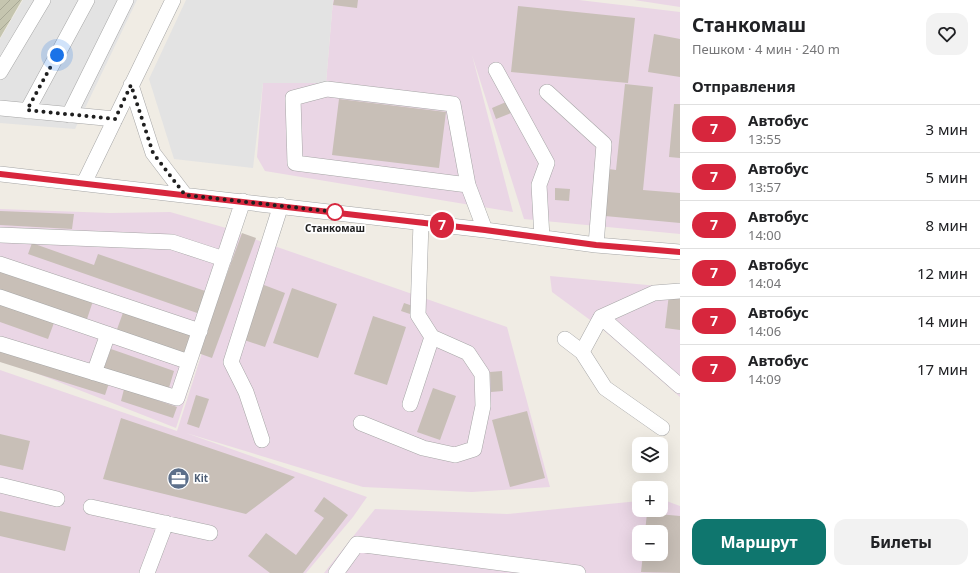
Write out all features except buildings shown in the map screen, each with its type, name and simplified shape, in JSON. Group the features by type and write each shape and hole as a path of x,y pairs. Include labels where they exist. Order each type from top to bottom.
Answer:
{"street":[{"path":"0,72 43,0"},
{"path":"27,110 87,0"},
{"path":"69,115 126,0"},
{"path":"84,183 173,0"},
{"path":"496,70 548,163 539,185 542,238"},
{"path":"131,85 153,153 185,195"},
{"path":"468,185 295,163 293,98 327,89 453,104 468,185 485,230"},
{"path":"547,92 604,144 596,245"},
{"path":"0,108 115,119"},
{"path":"0,174 281,205 596,245 680,252"},
{"path":"0,344 177,398 243,201"},
{"path":"262,440 246,392 231,362 281,205"},
{"path":"361,423 423,448 455,455 474,449 483,406 482,374 468,353 432,337 418,315 421,222"},
{"path":"0,235 172,242 224,259"},
{"path":"0,264 200,331"},
{"path":"582,352 601,317 654,293 680,291"},
{"path":"0,297 189,362"},
{"path":"601,317 680,386"},
{"path":"94,373 108,334"},
{"path":"410,404 432,337"},
{"path":"565,339 582,352 605,388 662,428"},
{"path":"0,485 57,499"},
{"path":"91,507 210,533"},
{"path":"147,573 166,523"},
{"path":"336,573 358,544 578,573"}],"shaded area":[{"path":"0,0 22,0 0,38"},
{"path":"23,0 137,0 75,129 0,123 0,39"},
{"path":"186,0 333,0 326,83 263,83 253,168 174,159 149,79"},
{"path":"333,0 579,0 680,12 680,234 524,219 472,55 513,212 265,171 257,157 263,82 326,83"},
{"path":"634,0 680,0 680,7"},
{"path":"0,209 110,213 170,212 240,232 176,428 0,359"},
{"path":"240,234 507,327 550,487 472,492 363,487 186,433 367,497 353,517 306,573 0,573 0,370 177,431"},
{"path":"550,276 680,288 680,397 601,328 552,292"},
{"path":"632,502 632,517 668,517 668,502 680,506 680,573 324,573 375,509 507,514"}],"bus line":[{"name":"7","path":"0,174 281,205 596,245 680,252"}],"place":[{"name":"Станкомаш","path":"335,212"},
{"name":"Kit","path":"178,478"}],"route":[{"path":"57,55 27,110 115,119 131,85 153,153 185,195 335,212"}]}
